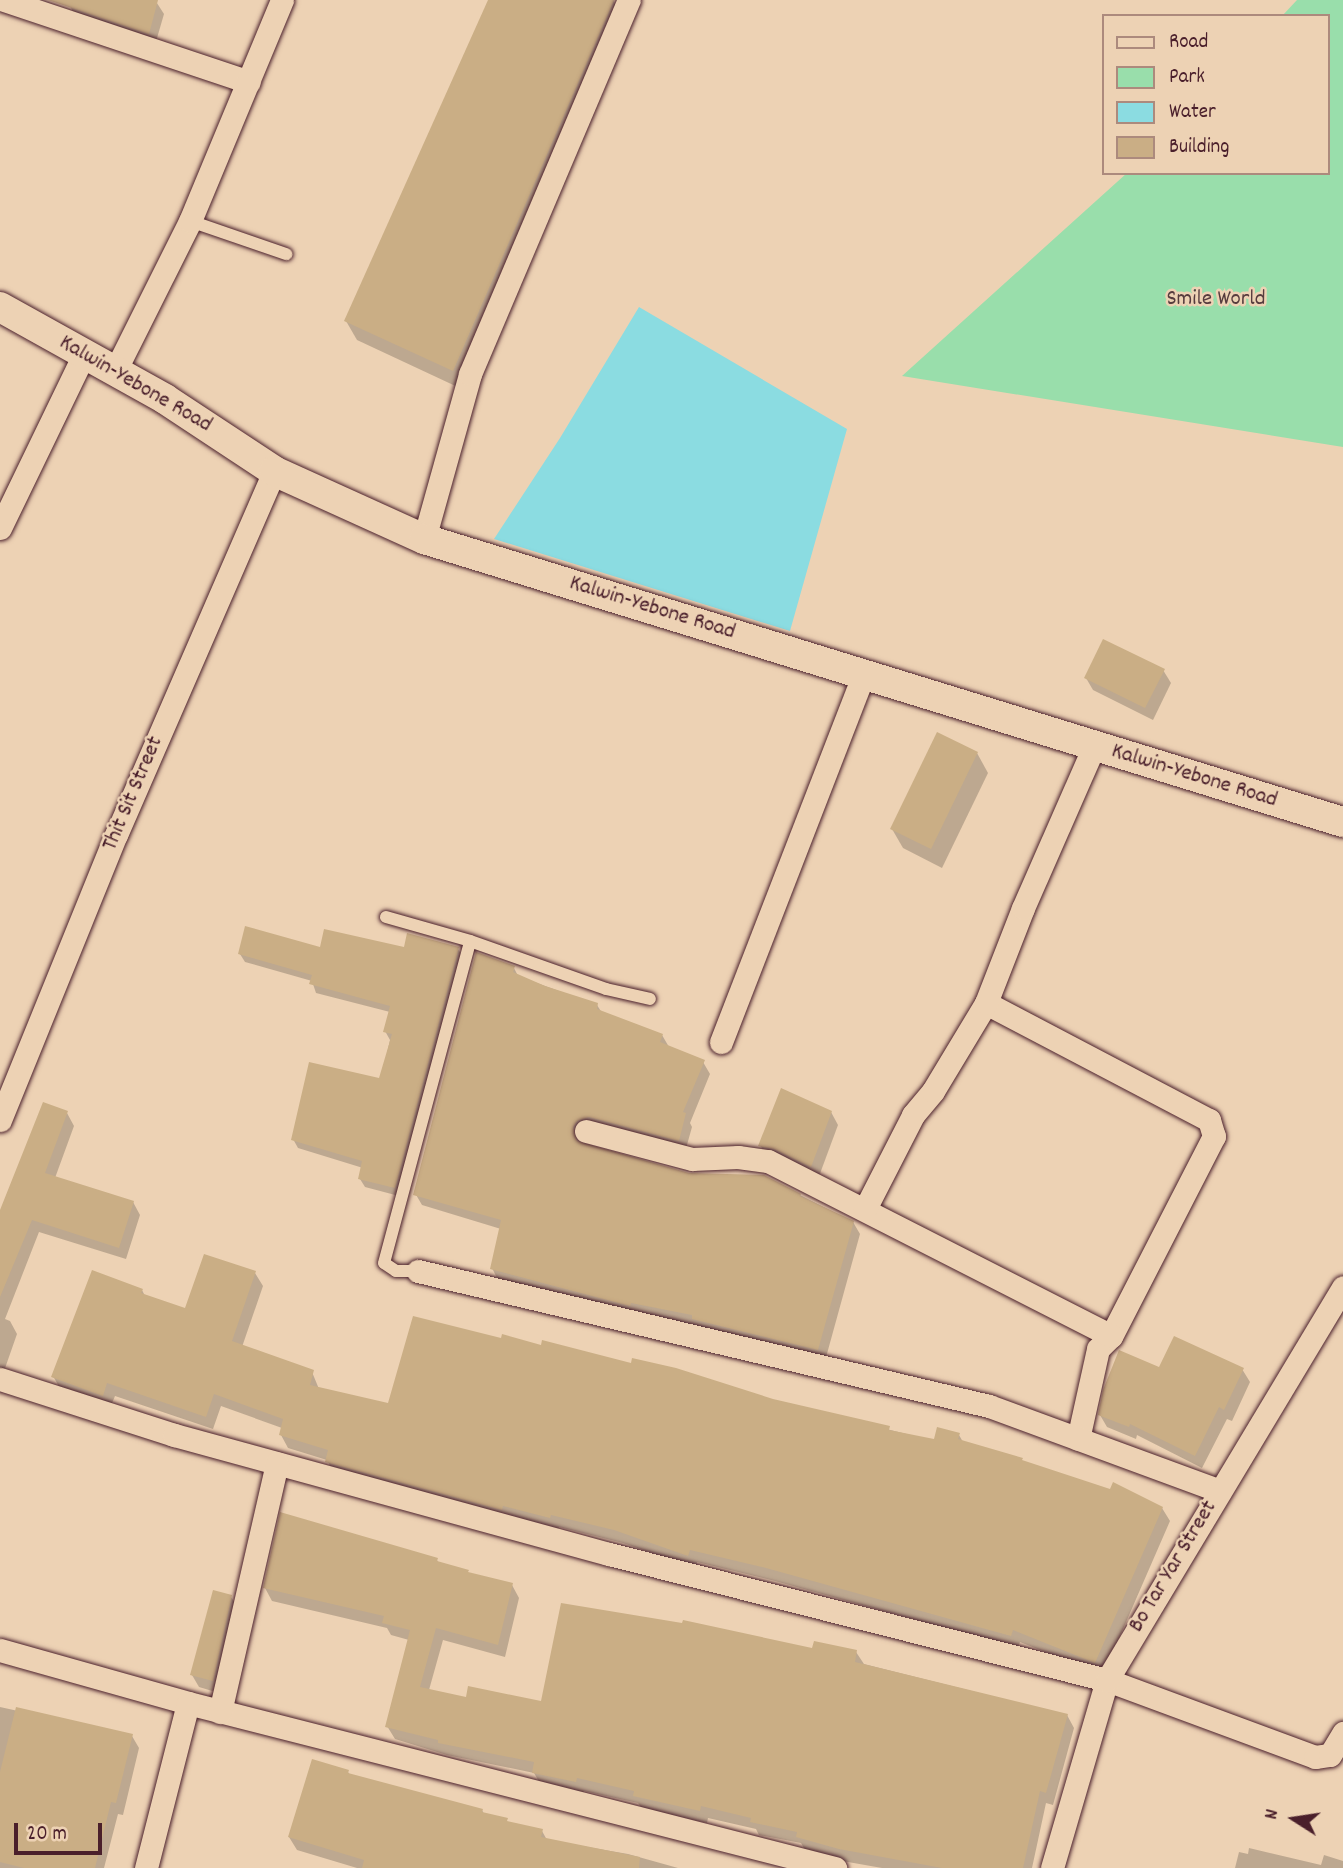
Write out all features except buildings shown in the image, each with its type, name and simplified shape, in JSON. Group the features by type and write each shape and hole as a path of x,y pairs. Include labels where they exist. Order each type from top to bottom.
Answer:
{"street":[{"path":"4,0 249,82"},
{"path":"115,371 190,221 282,0"},
{"path":"424,539 470,374 629,0"},
{"name":"Kalwin-Yebone Road","path":"0,307 165,399 274,471 424,539 1343,822"},
{"path":"0,528 84,354"},
{"name":"Thit Sit Street","path":"0,1120 116,835 274,471"},
{"path":"721,1042 863,674"},
{"path":"865,1209 913,1115 933,1091 986,1003 1094,746"},
{"path":"986,1003 1209,1121 1214,1136 1111,1336 1098,1349 1078,1439"},
{"path":"586,1131 692,1159 737,1157 768,1161 1111,1336"},
{"path":"418,1271 989,1406 1220,1490"},
{"name":"Bo Tar Yar Street","path":"1052,1868 1107,1681 1343,1287"},
{"path":"0,1379 174,1434 609,1554 1107,1681 1315,1757 1330,1755 1343,1733"},
{"path":"220,1712 277,1463"},
{"path":"0,1650 220,1712 835,1868"},
{"path":"146,1868 188,1703"}],"lane":[{"path":"190,221 286,254"},
{"path":"386,917 471,941 606,989 650,999"},
{"path":"418,1271 396,1271 384,1264 471,941"}],"green space":[{"name":"Smile World","path":"1297,0 1343,0 1343,447 902,376 1125,175 1329,175 1329,14 1284,14"}],"water":[{"path":"639,307 847,429 790,631 494,539 560,438"}]}
